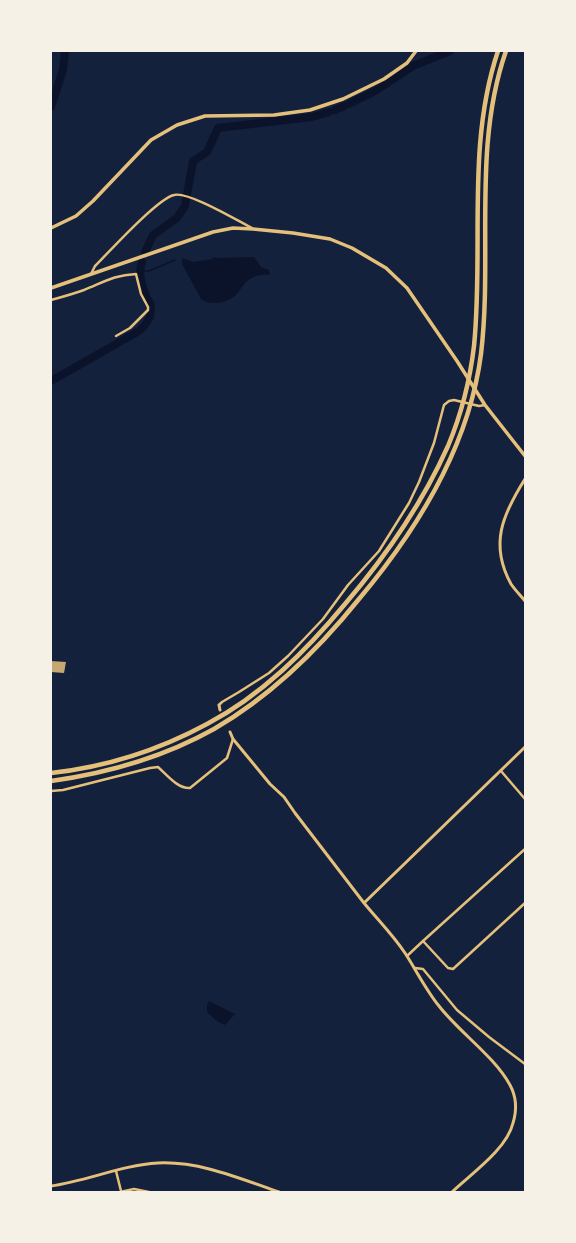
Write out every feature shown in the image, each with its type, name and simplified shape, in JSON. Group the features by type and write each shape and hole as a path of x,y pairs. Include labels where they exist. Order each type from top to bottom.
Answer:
{"highway":[{"path":"51,773 75,770 117,761 156,748 181,738 209,724 233,708 269,682 319,634 362,585 404,526 436,471 459,417 474,347 479,159 486,97 498,51"},
{"path":"51,781 106,771 158,755 212,729 238,714 273,688 324,640 386,565 426,508 444,474 463,425 471,402 480,356 484,310 486,189 490,125 497,86 506,51"}],"main road":[{"path":"51,228 76,216 94,201 151,140 177,125 205,116 274,115 310,110 343,99 384,79 407,63 416,51"},
{"path":"51,288 213,232 233,228 292,233 330,239 352,248 376,261 386,268 407,288 458,361 485,405 525,456"}],"street":[{"path":"91,275 95,266 118,243 161,202 174,194 183,195 217,209 253,229"},
{"path":"51,300 68,296 87,289 104,280 123,274 136,274 141,294 148,307 148,310 130,328 116,336"},
{"path":"220,710 219,705 222,702 269,673 288,656 323,619 348,585 379,551 409,503 419,482 434,443 444,405 449,401 454,400 479,406 485,405"},
{"path":"525,479 510,503 500,536 500,553 504,568 512,585 525,601"},
{"path":"230,732 233,739 270,784 284,797 364,903 407,956 439,1006 500,1071 510,1085 514,1097 515,1110 510,1133 494,1153 452,1192"},
{"path":"51,791 63,790 158,767 180,786 187,789 227,758 233,739"},
{"path":"364,903 525,747"},
{"path":"500,770 525,798"},
{"path":"407,956 525,849"},
{"path":"423,942 448,968 453,969 525,903"},
{"path":"414,968 423,969 457,1010 489,1037 525,1064"},
{"path":"51,1186 132,1167 158,1163 185,1165 214,1171 279,1192"},
{"path":"116,1171 121,1192 134,1188 149,1192"}],"water":[{"path":"213,257 254,257 261,267 269,270 270,275 260,275 251,278 233,298 219,303 209,303 201,299 182,264 182,258 193,262 213,259"},
{"path":"209,1001 235,1014 225,1025 222,1024 215,1020 207,1012 207,1005"}],"building":[{"path":"51,661 66,662 64,673 51,672"}],"waterway":[{"path":"51,107 63,70 65,51"},
{"path":"349,104 377,90 413,66 450,51"},
{"path":"335,110 344,106"},
{"path":"145,252 153,235 177,218 185,206 193,161 207,152 218,128 312,117 329,112"},
{"path":"140,271 149,271 175,260"},
{"path":"51,381 139,331 145,325 150,317 151,305 142,284 140,273 142,262"}]}
